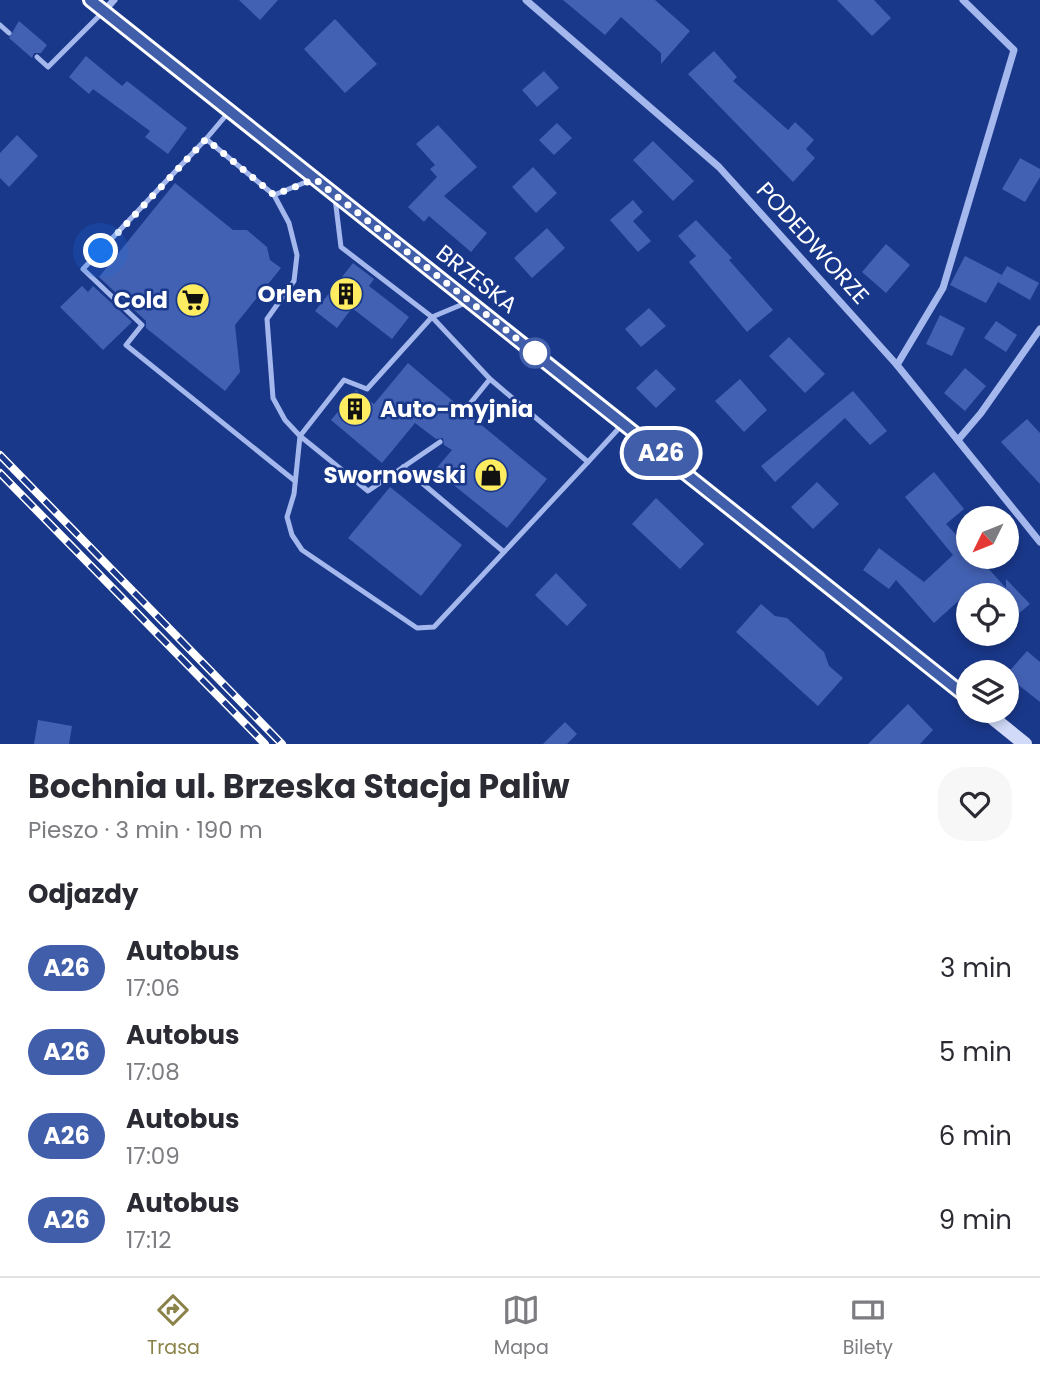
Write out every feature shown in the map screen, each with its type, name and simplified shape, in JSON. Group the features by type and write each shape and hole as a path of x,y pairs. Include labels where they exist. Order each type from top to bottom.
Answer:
{"main road":[{"name":"BRZESKA","path":"90,0 109,5 230,111 334,195 956,688"},
{"path":"999,723 1025,744"}],"street":[{"name":"PODEDWORZE","path":"526,0 719,167 897,365 1040,542"},
{"path":"897,365 943,288 1014,50 963,0"},
{"path":"957,440 981,414 1040,329"}],"lane":[{"path":"37,57 48,67 109,5"},
{"path":"0,25 9,33"},
{"path":"230,111 83,269 142,325 126,345 295,481"},
{"path":"206,139 274,195 289,223 297,256 294,281 267,319 273,398 285,420 300,436 368,491 440,442"},
{"path":"274,195 315,179"},
{"path":"334,195 341,247 432,317 490,379 587,462"},
{"path":"468,301 432,317 367,389 344,380 300,436 295,481 287,517 292,535 302,550 417,628 434,627 624,424"},
{"path":"464,411 490,379"},
{"path":"403,467 503,552"}],"building":[{"path":"239,0 278,0 260,20"},
{"path":"563,0 655,0 690,31 661,64 661,53 621,17 605,35"},
{"path":"837,0 874,0 891,18 872,36"},
{"path":"335,19 377,64 345,93 304,49"},
{"path":"19,21 47,45 41,53 34,53 32,58 9,38"},
{"path":"714,51 737,77 733,81 788,130 795,122 814,140 806,149 815,158 793,182 688,74"},
{"path":"86,56 122,86 127,81 187,128 168,154 145,137 150,131 93,89 89,94 69,77"},
{"path":"544,71 559,88 537,107 522,90"},
{"path":"557,123 572,138 554,155 539,140"},
{"path":"438,125 477,167 444,196 487,233 471,252 429,216 424,222 408,207 437,177 430,169 435,165 416,144"},
{"path":"17,135 38,156 9,187 0,178 0,153"},
{"path":"653,141 694,181 673,201 633,160"},
{"path":"1020,158 1040,169 1040,177 1025,202 1002,189"},
{"path":"533,167 557,193 536,213 512,187"},
{"name":"Cold","path":"175,183 233,230 247,230 267,247 270,260 281,268 235,325 240,372 225,391 146,328 146,321 99,277"},
{"path":"633,200 643,212 633,221 651,241 638,252 610,220"},
{"path":"696,220 732,258 729,260 773,310 747,332 689,262 696,256 678,236"},
{"path":"547,228 565,248 532,278 514,258"},
{"path":"886,244 910,265 886,293 862,272"},
{"path":"965,256 1002,275 986,303 950,285"},
{"path":"353,263 374,279 369,286 409,317 392,339 352,308 337,328 315,311"},
{"path":"1007,266 1039,283 1030,300 998,282"},
{"path":"82,286 88,292 93,286 132,322 103,350 60,307"},
{"path":"649,308 666,326 641,347 625,329"},
{"path":"940,315 965,328 952,356 926,344"},
{"path":"996,321 1017,335 1006,352 984,338"},
{"path":"789,337 825,374 805,393 769,356"},
{"path":"408,363 460,407 460,415 468,414 547,479 507,528 435,470 452,450 444,445 443,438 436,439 415,423 382,463 331,420 356,390 374,404"},
{"path":"965,368 986,386 965,411 944,393"},
{"path":"656,369 676,389 656,408 636,388"},
{"path":"740,379 767,410 744,432 715,401"},
{"path":"853,391 887,431 870,445 845,418 775,482 761,466"},
{"path":"1027,419 1040,433 1040,484 1001,442"},
{"path":"934,472 962,506 956,506 956,516 946,524 956,535 956,569 989,569 1001,583 956,583 956,603 934,623 896,580 889,589 863,570 879,548 924,582 953,555 905,497"},
{"path":"817,482 839,504 813,529 791,507"},
{"path":"390,487 462,545 421,596 348,538"},
{"path":"656,498 704,544 680,569 632,524"},
{"path":"556,573 587,605 567,626 535,595"},
{"path":"1019,593 1030,604 1019,613"},
{"path":"761,604 775,616 787,618 824,652 829,666 843,678 818,706 736,632"},
{"path":"1027,651 1040,662 1040,702 1019,685 1019,660"},
{"path":"908,704 933,730 920,744 868,744"},
{"path":"38,720 72,726 69,744 34,744"},
{"path":"565,722 577,734 567,744 543,744"}],"railway":[{"path":"0,455 282,744"},
{"path":"0,473 265,744"}],"bus line":[{"name":"A26","path":"90,0 956,688"}],"place":[{"name":"Orlen","path":"346,294"},
{"name":"Cold","path":"193,300"},
{"name":"Auto-myjnia","path":"355,409"},
{"name":"Swornowski","path":"491,475"}],"route":[{"path":"101,251 206,139 274,195 315,179 535,353"}]}
